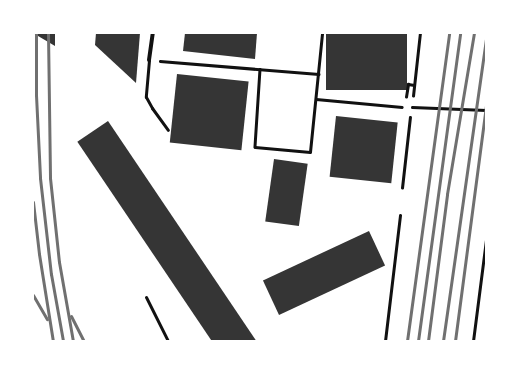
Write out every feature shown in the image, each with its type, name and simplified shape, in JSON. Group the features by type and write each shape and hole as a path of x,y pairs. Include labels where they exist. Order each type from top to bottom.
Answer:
{"street":[{"path":"149,60 153,33"}],"lane":[{"path":"149,60 146,97 168,130"},
{"path":"412,107 486,110"},
{"path":"385,341 400,215"},
{"path":"473,341 486,240"},
{"path":"146,297 168,341"}],"path":[{"path":"260,69 255,147 310,152 322,33"},
{"path":"149,60 318,74"},
{"path":"406,99 408,84 414,84"},
{"path":"316,100 405,107"}],"building":[{"path":"33,33 55,33 55,46"},
{"path":"96,33 140,33 136,83 95,45"},
{"path":"185,33 257,33 255,59 183,51"},
{"path":"326,33 407,33 407,90 326,90"},
{"path":"177,74 249,82 241,150 170,143"},
{"path":"336,116 398,122 391,183 330,177"},
{"path":"108,121 256,341 212,341 77,142"},
{"path":"274,159 308,164 299,226 265,221"},
{"path":"369,231 385,265 279,315 263,280"}],"railway":[{"path":"36,33 36,95 40,178 51,274 63,341"},
{"path":"48,33 50,178 59,262 73,341"},
{"path":"407,341 449,33"},
{"path":"418,341 460,33"},
{"path":"428,341 447,194 474,33"},
{"path":"443,341 486,37"},
{"path":"455,341 486,105"},
{"path":"33,202 39,254 53,341"},
{"path":"33,295 47,319"},
{"path":"71,316 84,341"}]}
